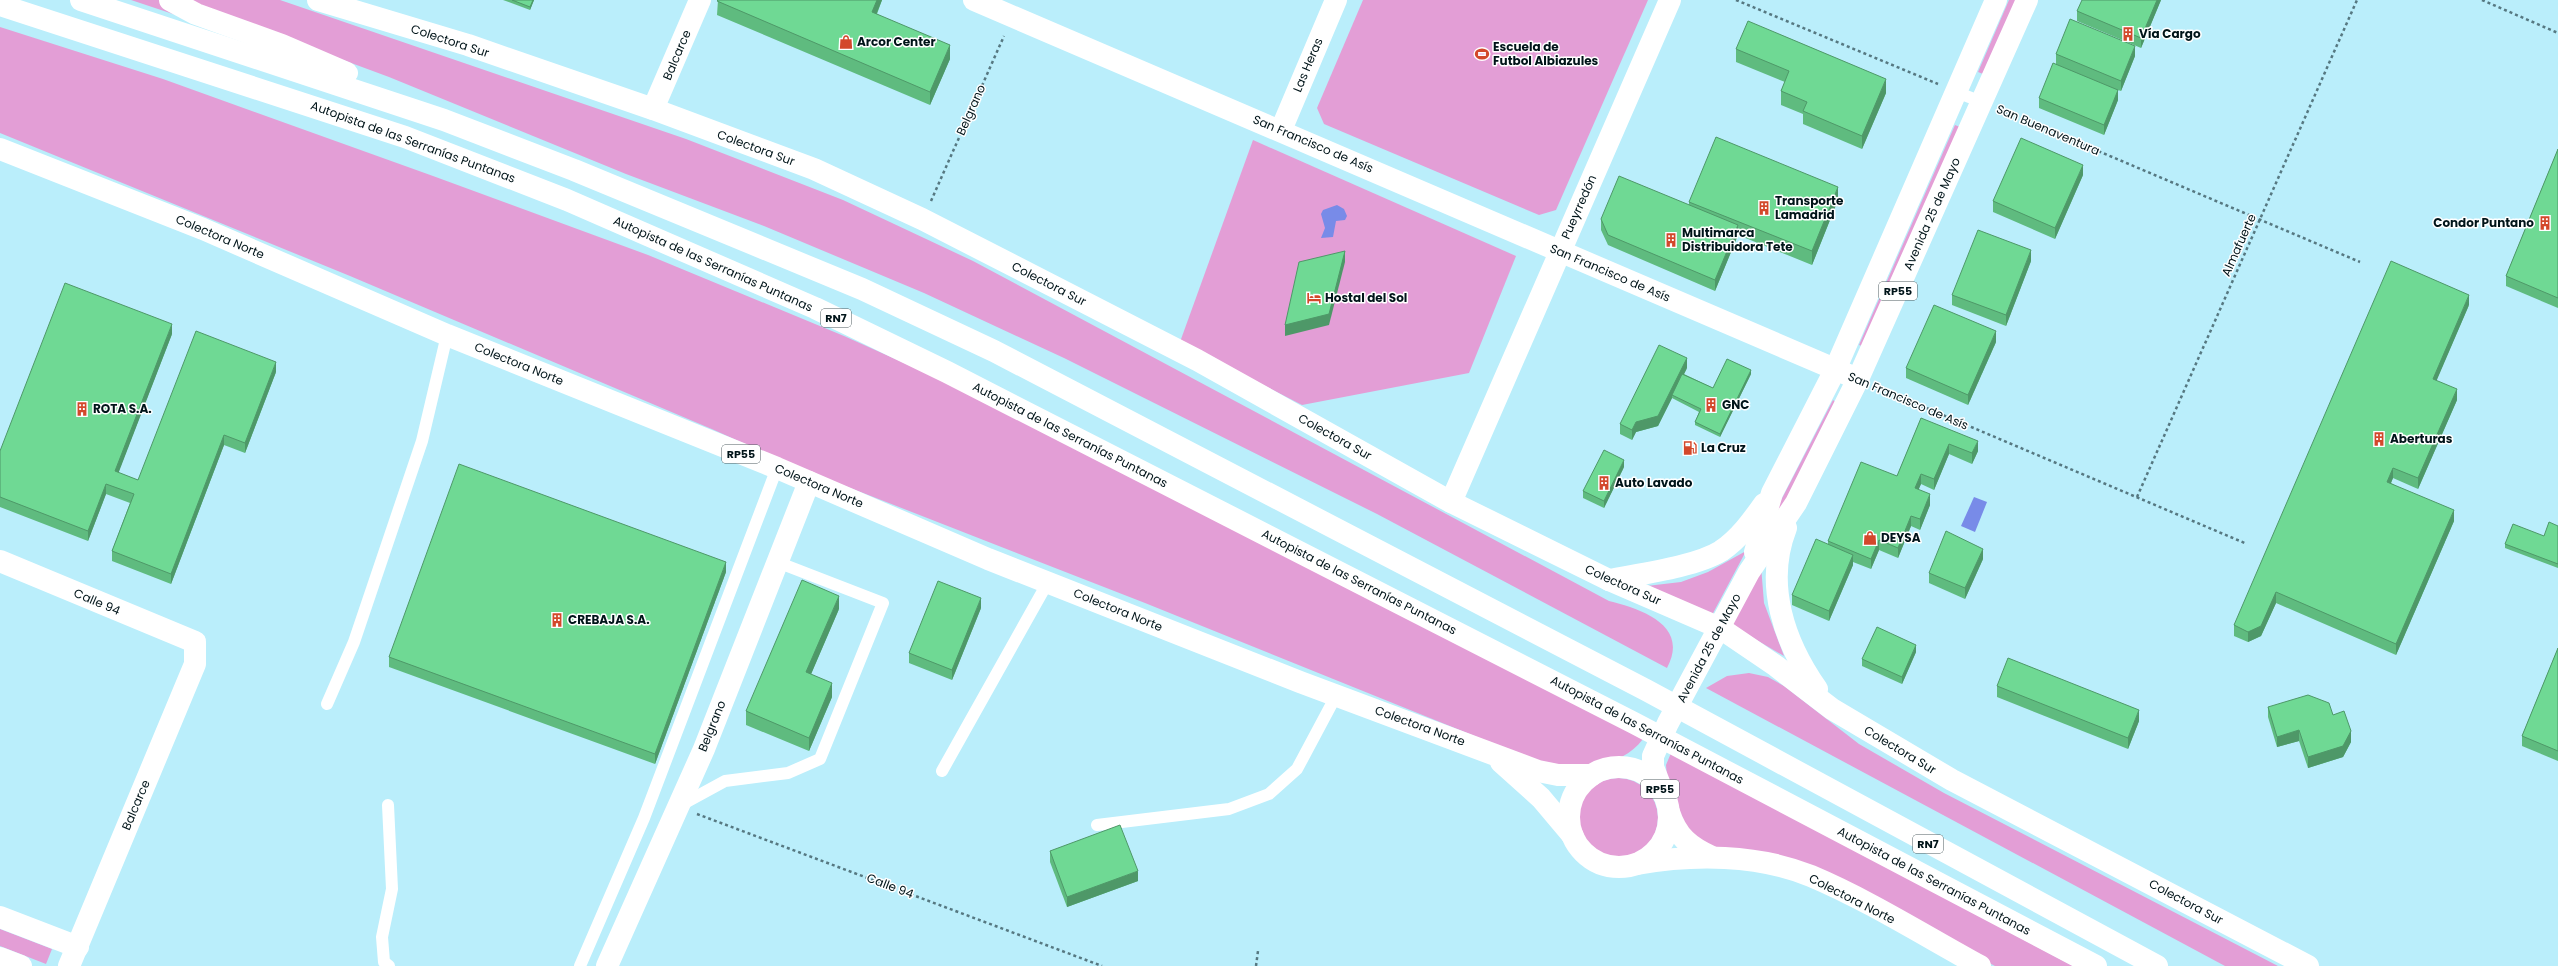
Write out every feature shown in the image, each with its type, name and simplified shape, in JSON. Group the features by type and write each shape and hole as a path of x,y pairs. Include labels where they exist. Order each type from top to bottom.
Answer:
{"main road":[{"name":"RN7","path":"81,0 356,89 444,120 574,170 862,289 994,351 1646,690 2157,966"},
{"path":"170,0 196,14 282,45 574,170"},
{"name":"Colectora Sur","path":"318,0 366,7 468,45 653,109 814,169 922,219 1197,360 1451,502 1609,580 1720,628 1776,666 1832,709 1952,780 2308,966"},
{"name":"Balcarce","path":"653,109 700,0"},
{"name":"San Francisco de Asís","path":"974,0 1016,8 1281,130 1858,379"},
{"name":"Las Heras","path":"1281,130 1336,0"},
{"name":"Pueyrredón","path":"1451,502 1670,0"},
{"name":"Avenida 25 de Mayo","path":"1749,572 1772,493 1835,370 1996,0"},
{"name":"Avenida 25 de Mayo","path":"1667,803 1653,767 1653,756 1668,723 1749,572 1796,503 1858,379 2027,0"},
{"name":"Autopista de las Serranías Puntanas","path":"0,5 405,137 567,200 815,308 947,372 1634,722 2096,966"},
{"name":"Colectora Norte","path":"0,149 203,229 447,335 777,468 988,559 1300,682 1337,694 1538,771 1558,775 1592,775"},
{"name":"Belgrano","path":"607,966 704,749 809,482"},
{"path":"1609,580 1680,566 1720,551 1743,532 1772,493"},
{"path":"1796,503 1779,546 1779,602 1787,635 1799,663 1832,709"},
{"name":"Calle 94","path":"0,561 195,642"},
{"name":"Balcarce","path":"74,956 195,664 195,642"},
{"name":"Avenida 25 de Mayo","path":"1612,767 1634,760 1644,753 1668,723"},
{"name":"Colectora Norte","path":"1486,750 1541,798 1573,837"},
{"name":"RP55","path":"1612,767 1630,768 1645,774 1658,784 1667,803 1668,830 1661,845 1651,856 1637,864 1621,868 1605,865 1589,858 1577,846 1573,837 1568,813 1573,796 1582,782 1592,775 1612,767"},
{"name":"Colectora Norte","path":"1667,803 1672,821 1692,848 1715,858"},
{"name":"Colectora Norte","path":"1637,864 1673,858 1715,858 1761,862 1810,876 1980,966"},
{"path":"0,917 74,956"},
{"path":"0,958 21,966"}],"lane":[{"name":"San Buenaventura","path":"1956,92 1982,102"},
{"path":"327,704 354,642 422,441 447,335"},
{"path":"580,966 646,812 678,724 777,468"},
{"path":"678,807 725,781 788,772 820,759 883,603 777,562"},
{"path":"942,771 1048,582"},
{"path":"1097,825 1229,810 1269,794 1297,769 1337,694"},
{"path":"388,805 392,889 382,937 384,962 388,966"}],"path":[{"path":"1736,0 1956,92"},
{"name":"Almafuerte","path":"2137,498 2357,0"},
{"path":"2482,0 2558,33"},
{"name":"Belgrano","path":"922,219 1016,8"},
{"name":"San Buenaventura","path":"1982,102 2360,262"},
{"name":"San Francisco de Asís","path":"1858,379 2247,544"},
{"name":"Calle 94","path":"678,807 1102,966"},
{"path":"1256,966 1258,951"}],"shaded area":[{"path":"131,0 160,0 176,15"},
{"path":"181,0 280,0 686,139 843,200 973,261 1609,601 1622,604 1647,614 1659,621 1667,630 1672,641 1672,653 1667,668 1377,514 1064,358 924,293 764,226 626,174 389,77"},
{"name":"Escuela de Futbol Albiazules","path":"1363,0 1648,0 1556,210 1539,215 1324,124 1317,108"},
{"path":"2009,0 2016,0 1983,74 1978,72"},
{"path":"0,27 163,79 433,176 648,255 844,336 1000,406 1643,739 1634,749 1624,756 1612,761 1588,765 1549,766 1145,603 794,466 714,430 350,276 0,133"},
{"path":"1955,125 1960,127 1865,347 1859,345"},
{"path":"1253,140 1516,256 1469,373 1302,405 1180,342"},
{"path":"1833,400 1837,403 1780,512 1777,508"},
{"path":"1746,551 1711,617 1638,587 1681,582 1708,572"},
{"path":"1761,566 1764,603 1784,656 1736,628 1732,623"},
{"path":"1749,673 1768,677 1784,686 1859,744 1944,793 2278,966 2225,966 1706,688 1727,676"},
{"path":"1671,753 2073,966 1995,966 1806,867 1723,852 1692,835 1679,820 1667,778 1666,765"},
{"path":"1610,778 1626,778 1647,789 1658,810 1658,826 1647,847 1626,858 1610,858 1596,852 1589,847 1584,840 1578,826 1578,810 1584,796 1589,789 1596,784"},
{"path":"0,929 52,949 46,964 0,946"}],"water":[{"path":"1337,205 1344,209 1347,216 1345,220 1336,221 1333,237 1321,238 1325,228 1321,214 1323,210"},
{"path":"1974,497 1987,502 1975,532 1961,526"}],"building":[{"path":"512,0 533,0 530,7"},
{"name":"Arcor Center","path":"877,0 872,12 950,45 930,92 717,1"},
{"name":"Vía Cargo","path":"2082,0 2157,0 2141,38 2077,11"},
{"path":"2070,19 2135,46 2121,81 2056,54"},
{"path":"1748,21 1886,79 1862,136 1803,111 1807,102 1781,91 1789,71 1736,49"},
{"path":"2053,63 2118,90 2104,125 2039,98"},
{"name":"Transporte Lamadrid","path":"1716,137 1838,187 1812,251 1689,202"},
{"path":"2021,138 2083,165 2055,228 1993,201"},
{"name":"Condor Puntano","path":"2558,149 2558,298 2506,276"},
{"name":"Multimarca Distribuidora Tete","path":"1619,176 1738,225 1715,280 1608,235 1601,219"},
{"path":"1978,230 2031,250 2006,315 1952,295"},
{"name":"Hostal del Sol","path":"1345,251 1329,314 1285,325 1299,262"},
{"name":"Aberturas","path":"2391,261 2469,295 2433,379 2457,389 2418,478 2393,468 2387,482 2454,510 2396,644 2276,592 2261,626 2248,632 2234,625"},
{"name":"ROTA S.A.","path":"65,283 172,324 115,471 138,480 196,331 276,362 245,443 224,435 171,574 112,551 134,494 106,484 88,531 0,497 0,451"},
{"path":"1934,305 1996,331 1968,395 1906,368"},
{"path":"1659,345 1687,358 1658,416 1636,422 1632,430 1620,424"},
{"name":"GNC","path":"1727,359 1751,370 1720,434 1695,422 1701,409 1672,395 1682,374 1713,388"},
{"path":"1921,418 1978,441 1972,453 1949,444 1934,479 1921,474 1915,488 1930,494 1920,519 1911,516 1898,548 1879,540 1871,559 1828,541 1861,462 1897,476"},
{"name":"Auto Lavado","path":"1604,450 1624,460 1604,501 1583,491"},
{"name":"CREBAJA S.A.","path":"459,464 726,562 655,754 389,657"},
{"path":"2549,522 2558,526 2558,564 2505,544 2513,524 2544,536"},
{"path":"1946,531 1983,549 1965,588 1929,573"},
{"path":"1816,539 1853,555 1829,611 1792,595"},
{"path":"802,580 839,596 806,672 832,683 809,738 746,711"},
{"path":"938,581 981,598 952,670 909,653"},
{"path":"1877,627 1916,645 1902,677 1862,659"},
{"path":"2558,648 2558,751 2522,736"},
{"path":"2008,658 2139,710 2128,738 1997,686"},
{"path":"2308,695 2329,703 2333,715 2344,711 2351,731 2343,746 2308,757 2299,730 2277,737 2268,707"},
{"path":"1120,825 1138,871 1067,897 1050,851"}],"place":[{"name":"Vía Cargo","path":"2128,34"},
{"name":"Arcor Center","path":"846,42"},
{"name":"Escuela de Futbol Albiazules","path":"1482,54"},
{"name":"Transporte Lamadrid","path":"1764,208"},
{"name":"Condor Puntano","path":"2545,223"},
{"name":"Multimarca Distribuidora Tete","path":"1671,240"},
{"name":"Hostal del Sol","path":"1314,298"},
{"name":"GNC","path":"1711,405"},
{"name":"ROTA S.A.","path":"82,409"},
{"name":"Aberturas","path":"2379,439"},
{"name":"La Cruz","path":"1690,448"},
{"name":"Auto Lavado","path":"1604,483"},
{"name":"DEYSA","path":"1870,538"},
{"name":"CREBAJA S.A.","path":"557,620"}]}
